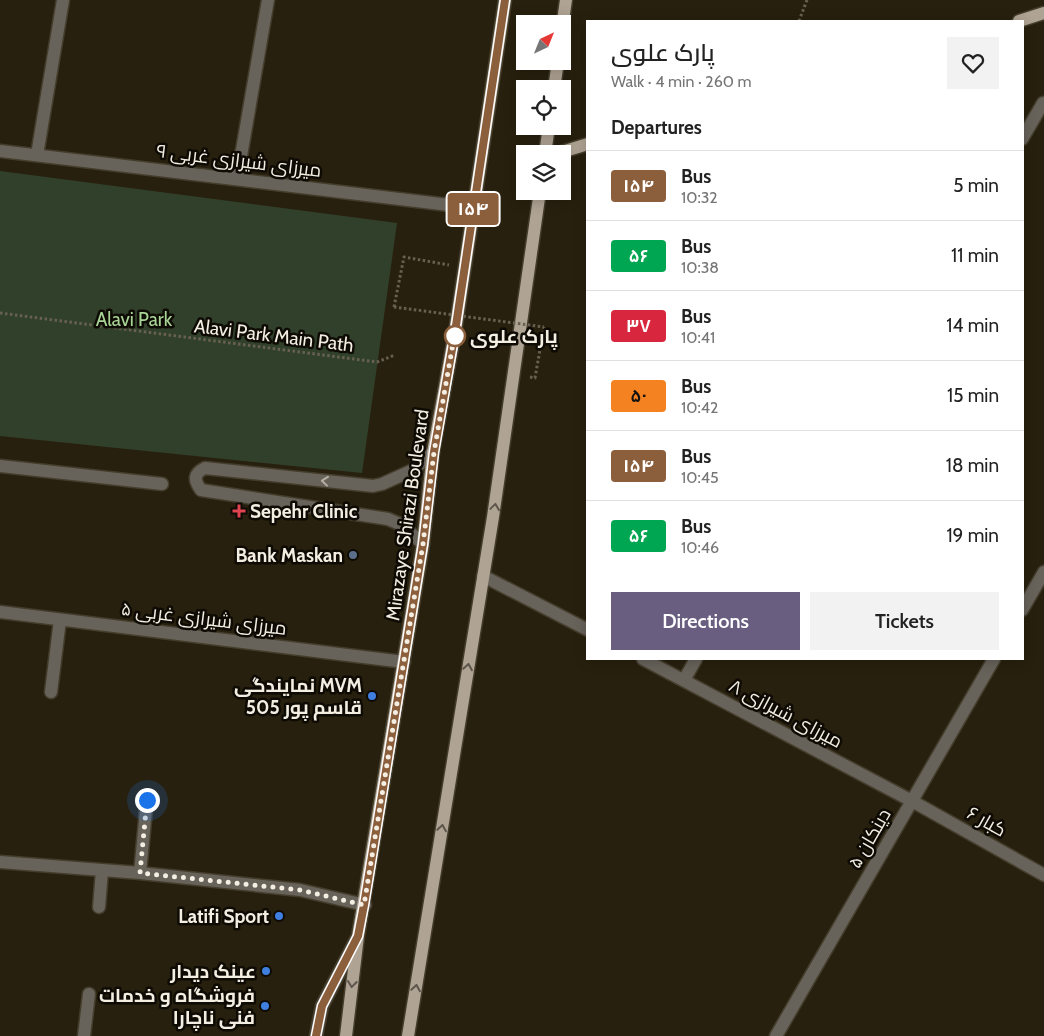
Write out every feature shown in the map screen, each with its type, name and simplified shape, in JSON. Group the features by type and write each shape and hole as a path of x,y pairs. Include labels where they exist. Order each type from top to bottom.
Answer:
{"main road":[{"name":"Mirazaye Shirazi Boulevard","path":"346,1036 358,936 423,544 434,452 455,332 506,0"},
{"path":"564,15 566,0"},
{"path":"1022,20 1044,13"},
{"path":"571,149 586,145"},
{"path":"408,1036 493,517 539,200"}],"street":[{"path":"37,155 63,0"},
{"path":"238,179 268,0"},
{"path":"1026,126 1043,103"},
{"name":"میرزای شیرازی غربی ۹","path":"0,151 474,208"},
{"path":"423,544 402,525 388,519 202,490 196,483 196,477 199,471 205,468 374,486 413,470 434,452"},
{"path":"0,466 162,484"},
{"path":"1024,607 1044,572"},
{"path":"483,576 586,629"},
{"name":"۵ میرزای شیرازی غربی","path":"0,612 404,662"},
{"path":"50,692 60,620"},
{"name":"۸ میرزای شیرازی","path":"645,660 912,800"},
{"path":"684,680 695,660"},
{"name":"۵ دینکان","path":"776,1036 993,660"},
{"path":"140,873 147,800"},
{"name":"۶ کبار","path":"912,800 1044,875"},
{"path":"0,862 140,873 300,890 364,905"},
{"path":"99,907 102,871"},
{"path":"316,1036 322,1006 358,936"},
{"path":"84,1036 88,994"}],"path":[{"path":"799,20 807,0"},
{"path":"464,268 404,257 394,307 544,327 535,378"},
{"name":"Alavi Park Main Path","path":"0,313 377,362 395,355"}],"green space":[{"name":"Alavi Park","path":"0,171 397,223 362,473 0,436"}],"bus line":[{"name":"۱۵۴","path":"316,1036 322,1006 358,936 364,905 423,544 434,452 455,332 505,0"}],"place":[{"name":"پارک علوی","path":"455,336"},
{"name":"Sepehr Clinic","path":"239,511"},
{"name":"Bank Maskan","path":"353,555"},
{"name":"نمایندگی MVM 505 قاسم پور","path":"372,696"},
{"name":"Latifi Sport","path":"279,916"},
{"name":"عینک دیدار","path":"266,971"},
{"name":"فروشگاه و خدمات فنی ناچارا","path":"265,1006"}],"route":[{"path":"147,800 140,873 300,890 364,905 423,544 434,452 455,332 455,336"}]}
